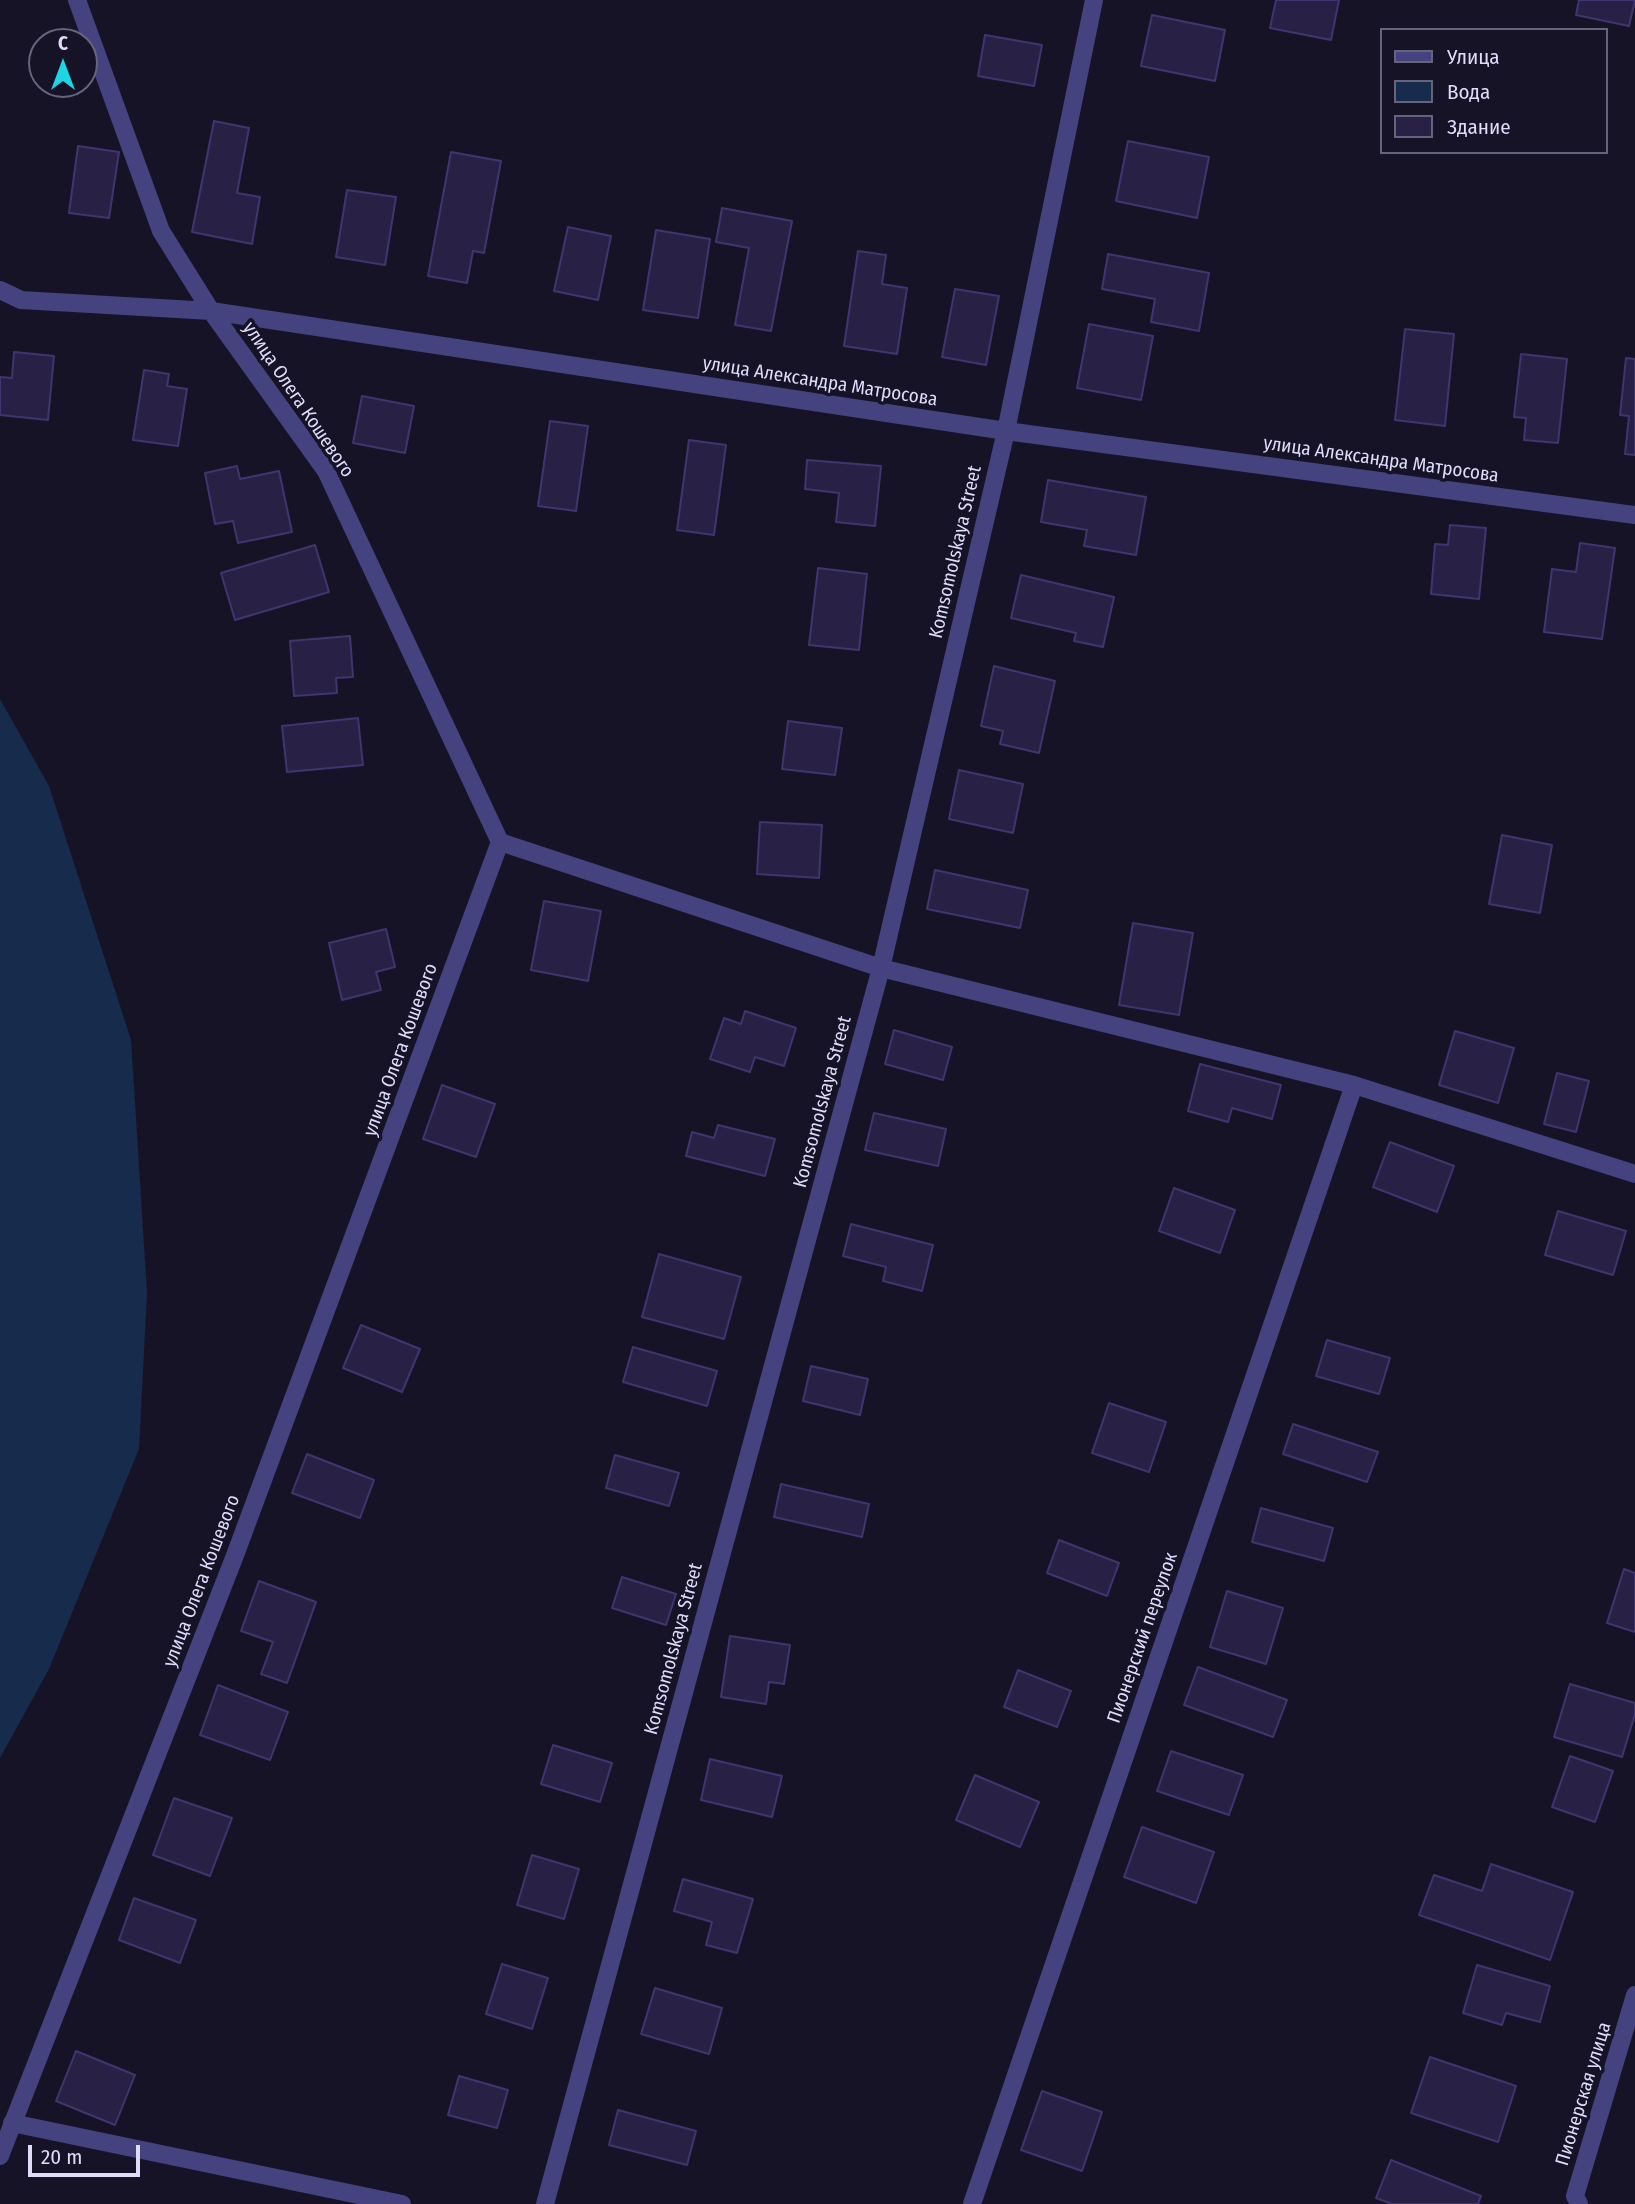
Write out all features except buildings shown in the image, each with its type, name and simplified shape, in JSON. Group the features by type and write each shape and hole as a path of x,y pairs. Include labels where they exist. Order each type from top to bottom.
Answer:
{"street":[{"name":"улица Олега Кошевого","path":"0,2156 234,1558 500,842 326,471 211,311 161,231 77,0"},
{"name":"Komsomolskaya Street","path":"545,2204 881,968 1006,431 1094,0"},
{"name":"улица Александра Матросова","path":"0,290 21,300 211,311 1006,431 1635,515"},
{"path":"500,842 881,968 1354,1085 1635,1174"},
{"name":"Пионерский переулок","path":"972,2204 1354,1085"},
{"name":"Пионерская улица","path":"1579,2204 1575,2196 1635,1996"},
{"path":"12,2123 402,2204"}],"water":[{"path":"0,699 49,786 131,1040 147,1293 139,1449 49,1669 0,1758"}]}
